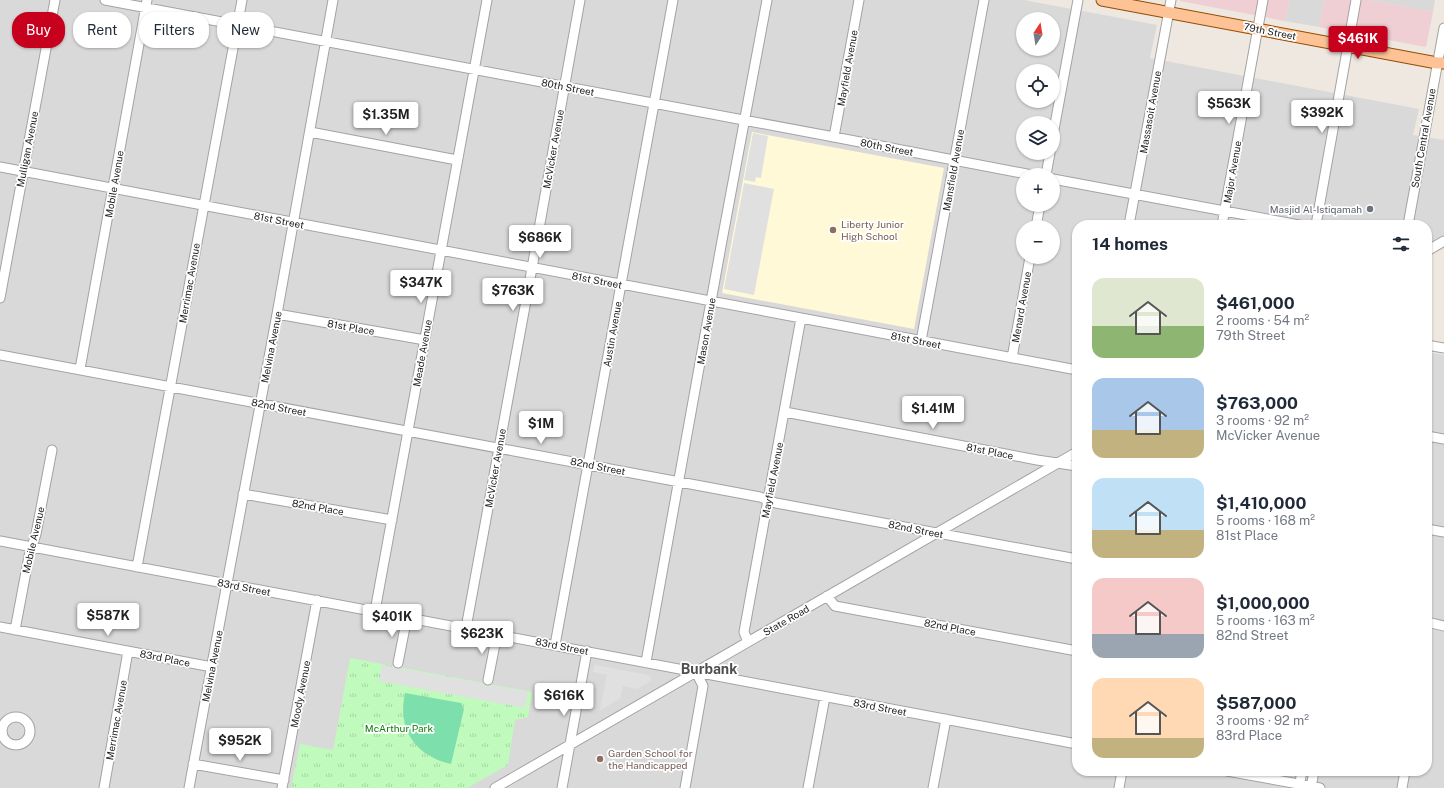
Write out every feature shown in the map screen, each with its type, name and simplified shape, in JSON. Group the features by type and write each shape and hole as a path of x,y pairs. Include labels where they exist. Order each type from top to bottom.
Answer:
{"main road":[{"name":"79th Street","path":"1102,0 1442,64"}],"street":[{"name":"Mulligan Avenue","path":"0,298 55,0"},
{"name":"80th Street","path":"105,0 146,4 217,20"},
{"name":"Merrimac Avenue","path":"240,12 242,0"},
{"name":"Melvina Avenue","path":"189,788 277,314 292,222 310,132 333,0"},
{"name":"Meade Avenue","path":"375,611 487,0"},
{"name":"McVicker Avenue","path":"466,628 580,0"},
{"name":"Austin Avenue","path":"555,645 674,0"},
{"name":"Mason Avenue","path":"646,662 767,0"},
{"name":"Mayfield Avenue","path":"834,137 860,0"},
{"name":"Mansfield Avenue","path":"921,341 984,0"},
{"path":"1057,116 1078,0"},
{"name":"Massasoit Avenue","path":"1130,220 1171,0"},
{"name":"Major Avenue","path":"1223,220 1263,0"},
{"path":"1317,220 1356,0"},
{"name":"Mobile Avenue","path":"80,369 146,4"},
{"name":"South Central Avenue","path":"1409,220 1442,64 1444,28"},
{"name":"80th Street","path":"274,32 1016,172"},
{"name":"Merrimac Avenue","path":"137,567 233,48"},
{"path":"310,132 458,160"},
{"name":"81st Street","path":"0,167 1072,369"},
{"path":"1060,180 1274,220"},
{"path":"1432,248 1444,241"},
{"name":"Menard Avenue","path":"1012,358 1029,264"},
{"name":"81st Place","path":"277,314 425,340"},
{"name":"Mayfield Avenue","path":"748,642 744,632 801,318"},
{"path":"1432,346 1444,348"},
{"name":"82nd Street","path":"0,355 588,464 936,533 1072,558"},
{"name":"81st Place","path":"785,412 1072,465"},
{"path":"1432,437 1444,439"},
{"name":"Mobile Avenue","path":"15,630 29,556 36,534 52,450"},
{"name":"State Road","path":"495,788 1072,455"},
{"name":"82nd Place","path":"243,494 392,520"},
{"path":"1432,530 1444,532"},
{"name":"83rd Street","path":"0,541 1072,743"},
{"name":"82nd Place","path":"827,596 835,606 1072,650"},
{"name":"Moody Avenue","path":"283,784 317,600"},
{"path":"398,663 407,617"},
{"path":"1432,623 1444,626"},
{"name":"83rd Place","path":"0,627 212,667"},
{"path":"488,680 497,634"},
{"name":"Merrimac Avenue","path":"104,788 128,651"},
{"path":"562,788 587,651"},
{"path":"685,788 703,686 696,672"},
{"path":"808,788 825,697"},
{"path":"933,788 946,719"},
{"path":"193,764 283,784"},
{"path":"1119,788 1121,776"},
{"path":"1251,776 1299,786 1314,787 1314,776"},
{"path":"1299,786 1301,776"},
{"path":"1402,788 1404,776"}],"shaded area":[{"path":"0,0 1024,0 1157,25 1150,58 1419,109 1413,135 1444,140 1444,248 1432,254 1432,220 1072,220 1072,776 1432,776 1432,353 1444,355 1444,788 0,788"},
{"path":"1180,0 1289,0 1285,21"},
{"path":"1289,0 1324,0 1319,27 1285,21"},
{"path":"1324,0 1368,0 1433,12 1426,47 1319,27"},
{"path":"1368,0 1435,0 1433,12"},
{"name":"Liberty Junior High School","path":"752,132 944,168 914,329 722,293"},
{"path":"753,133 768,136 761,178 756,177 755,182 744,180"},
{"path":"744,183 774,189 754,295 724,289"},
{"path":"382,665 528,692 525,708 379,681"},
{"path":"595,665 648,675 652,680 637,689 623,686 620,699 600,710 607,675 593,672"}],"green space":[{"name":"McArthur Park","path":"350,658 532,692 528,717 515,720 508,765 467,788 291,788 300,744 333,750"},
{"path":"405,693 461,703 464,709 451,764 428,755 419,748 412,739 404,718 403,706"}],"place":[{"name":"Masjid Al-Istiqamah","path":"1370,209"},
{"name":"Liberty Junior High School","path":"833,230"},
{"name":"Garden School for the Handicapped","path":"600,759"}],"district":[{"name":"Burbank","path":"709,669"}]}
